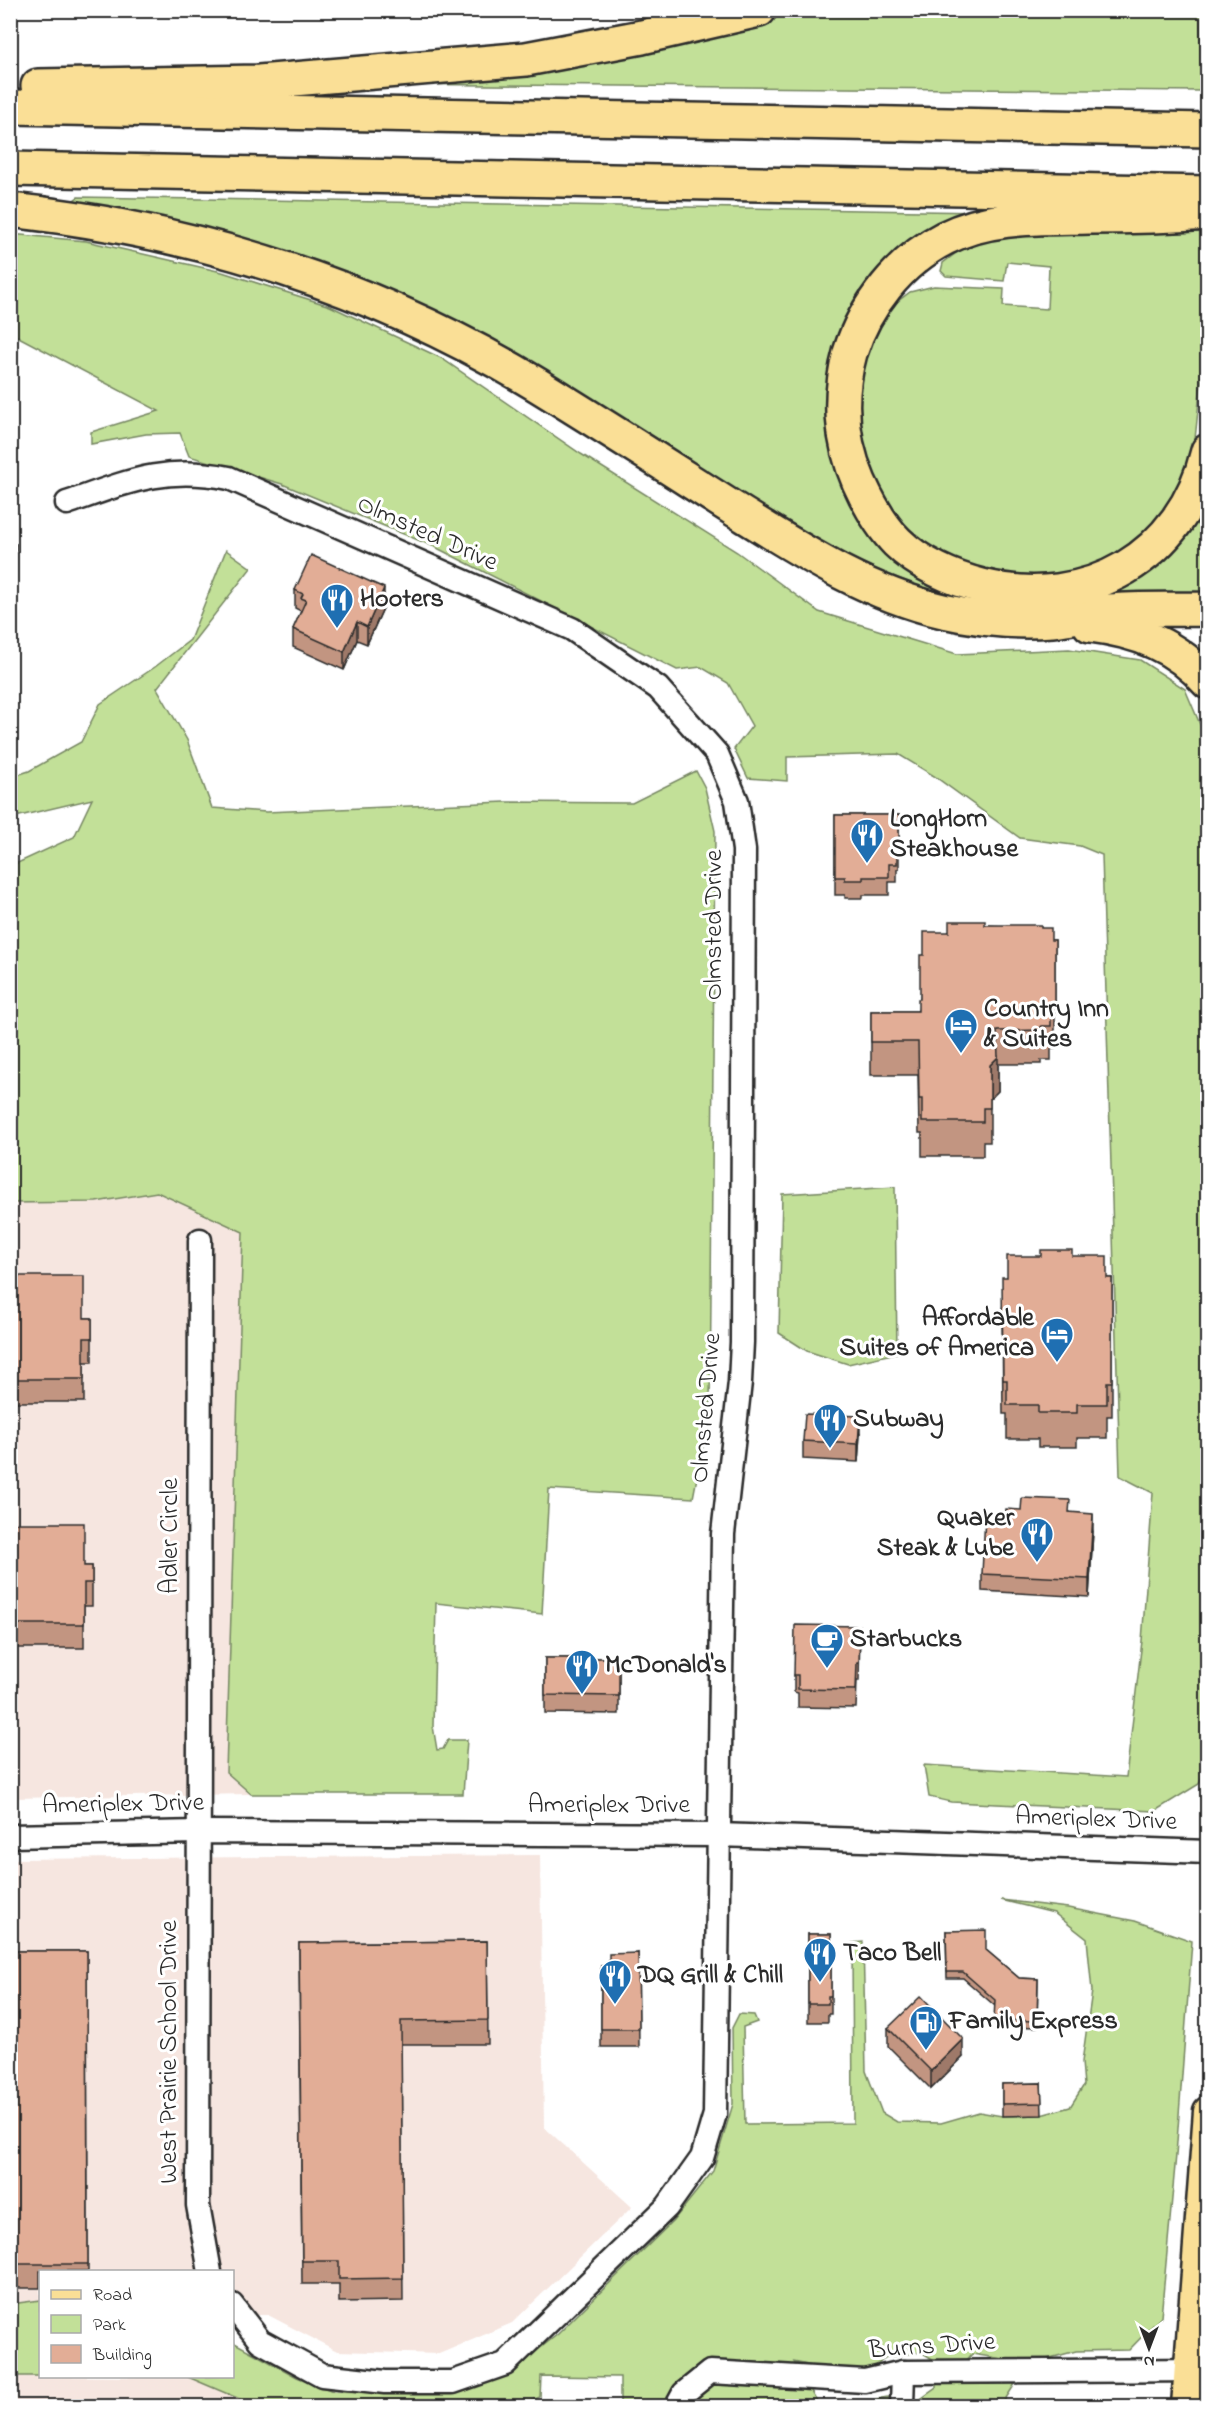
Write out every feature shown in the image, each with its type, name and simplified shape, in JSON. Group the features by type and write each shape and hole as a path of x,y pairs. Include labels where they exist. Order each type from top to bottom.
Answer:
{"highway":[{"path":"10,86 259,82 526,59 642,37 759,10"},
{"path":"10,107 1208,130"},
{"path":"1051,127 1169,109 1208,109"},
{"path":"10,169 1208,193"},
{"path":"10,210 110,224 174,237 267,262 346,290 424,324 497,361 806,554 857,581 905,601 957,614 1008,620 1053,620 1112,628 1148,637 1188,661 1208,682"},
{"path":"1208,213 1168,216 1022,218 985,224 945,238 910,262 881,291 857,331 844,375 842,420 850,463 867,500 897,542 929,565 963,582 1001,591 1046,593 1087,587 1124,569 1157,544 1182,515 1201,478 1208,451"},
{"path":"1053,620 1110,611 1208,609"}],"main road":[{"path":"1186,2406 1198,2369 1208,2111"}],"street":[{"name":"Olmsted Drive","path":"67,503 144,477 169,473 199,472 229,478 572,630 658,688 717,754 737,801 744,850 742,1342 740,1382 723,1534 718,1835"},
{"name":"Adler Circle","path":"199,1832 200,1240"},
{"name":"Ameriplex Drive","path":"10,1836 199,1832 718,1835 1208,1852"},
{"name":"West Prairie School Drive","path":"199,1832 198,2205 210,2270"},
{"path":"234,2308 260,2341 322,2375 385,2382 453,2382 505,2364 667,2207 702,2158 715,2114 718,1835"},
{"name":"Burns Drive","path":"677,2406 684,2393 710,2372 865,2381 903,2372 1198,2369"},
{"path":"902,2406 903,2372"}],"shaded area":[{"path":"157,1192 243,1232 226,1772 251,1794 11,1798 10,1203 96,1202"},
{"path":"540,1855 544,2127 632,2207 512,2323 439,2354 337,2351 268,2315 234,2315 234,2270 39,2270 39,2317 11,2317 10,1859"},
{"path":"10,2376 190,2378 256,2406 11,2406"}],"green space":[{"path":"804,11 1200,11 1201,91 376,84 596,57"},
{"path":"78,197 980,212 876,277 846,481 979,598 959,597 926,589 833,549 728,489 556,382 71,202"},
{"path":"1202,232 1201,382 1195,439 1184,478 1163,517 1134,542 1103,562 1066,576 1007,576 973,567 935,550 904,524 879,490 861,447 854,406 859,369 873,331 889,308 910,292 934,286 1004,289 1003,306 1047,309 1049,266 1007,262 1004,281 946,276 941,271 943,263 960,250 993,237"},
{"path":"10,234 86,241 222,272 330,306 441,358 581,454 737,552 819,612 957,654 1069,649 1140,660 1185,689 1208,743 1208,1761 1199,1784 1155,1811 951,1802 929,1797 924,1765 1126,1777 1142,1641 1153,1493 1120,1476 1102,855 1080,846 1020,838 934,776 898,754 787,757 787,781 748,778 734,749 752,726 728,683 701,667 677,670 435,547 282,484 189,456 180,433 146,434 91,444 91,432 159,411 11,333"},
{"path":"1207,492 1207,600 1072,603"},
{"path":"226,550 251,568 157,688 187,740 212,808 266,812 506,802 632,803 696,771 705,788 715,831 710,1410 693,1498 549,1489 542,1614 436,1603 433,1726 437,1750 443,1749 448,1740 467,1740 463,1794 251,1794 226,1772 243,1232 157,1192 96,1202 11,1203 11,866 74,837 92,799 11,818 11,777 29,771 81,742 100,704 190,640"},
{"path":"895,1187 897,1353 848,1364 807,1351 779,1333 782,1194"},
{"path":"1001,1900 1068,1908 1135,1921 1192,1941 1161,2317 1129,2350 1076,2351 1039,2361 972,2354 965,2362 1015,2384 1001,2406 866,2406 884,2397 919,2400 936,2388 936,2361 921,2352 886,2357 869,2372 837,2371 794,2362 820,2406 724,2406 719,2402 712,2406 620,2406 620,2377 541,2376 540,2397 520,2406 256,2406 190,2378 234,2378 234,2343 297,2377 333,2391 419,2393 506,2375 558,2334 673,2221 713,2171 733,2104 732,2028 739,2014 754,2015 757,2022 743,2027 745,2124 853,2123 852,1943 863,1942 866,2071 882,2113 897,2122 941,2123 979,2112 1002,2116 1041,2115 1070,2107 1084,2085 1082,2062 1092,1991 1087,1939 1054,1913"},
{"path":"39,2300 39,2376 11,2376 11,2304"}],"building":[{"path":"10,544 16,544 15,605 10,605"},
{"name":"Hooters","path":"311,555 384,588 367,627 357,622 344,652 293,629 306,600 301,598 303,594 295,590"},
{"name":"LongHorn Steakhouse","path":"835,815 899,815 897,864 889,864 889,877 845,880 845,877 835,877"},
{"name":"Country Inn & Suites","path":"949,921 985,921 985,925 1041,925 1041,928 1051,928 1051,940 1055,940 1055,1015 1051,1015 1051,1026 1041,1026 1041,1030 997,1031 998,1057 990,1065 990,1108 983,1108 983,1122 922,1122 922,1099 919,1099 918,1042 871,1042 871,1011 918,1011 920,955 924,955 924,932 949,932"},
{"name":"Affordable Suites of America","path":"1041,1250 1072,1250 1072,1256 1107,1256 1107,1278 1112,1278 1112,1382 1107,1382 1107,1404 1077,1404 1077,1413 1038,1413 1038,1405 1007,1405 1007,1380 1003,1380 1002,1277 1007,1277 1007,1256 1041,1256"},
{"path":"10,1276 84,1276 84,1318 92,1318 92,1338 84,1338 84,1379 10,1379"},
{"path":"805,1414 860,1416 858,1444 803,1441"},
{"name":"Quaker Steak & Lube","path":"1022,1498 1070,1500 1069,1512 1093,1514 1089,1579 982,1574 985,1516 1005,1517 1006,1509 1021,1510"},
{"path":"10,1523 84,1523 84,1566 92,1566 92,1583 84,1583 84,1624 10,1624"},
{"name":"Starbucks","path":"795,1625 860,1626 856,1690 798,1689 798,1675 794,1675"},
{"path":"545,1658 619,1658 619,1696 545,1695"},
{"path":"986,1930 986,1950 1019,1978 1038,1979 1037,2021 994,2020 995,2000 963,1972 947,1972 946,1931"},
{"name":"Taco Bell","path":"808,1934 831,1934 831,1996 828,1996 828,2004 808,2004"},
{"path":"487,1941 488,2020 401,2021 403,2278 339,2279 339,2261 302,2261 299,1943"},
{"path":"10,1951 87,1951 88,2264 10,2264"},
{"name":"DQ Grill & Chill","path":"638,1953 639,2029 601,2029 601,1966 609,1966 609,1954"},
{"path":"921,1996 963,2039 931,2071 888,2028"},
{"path":"1041,2083 1042,2103 1002,2104 1002,2084"}],"place":[{"name":"Hooters","path":"337,629"},
{"name":"LongHorn Steakhouse","path":"867,864"},
{"name":"Country Inn & Suites","path":"961,1054"},
{"name":"Affordable Suites of America","path":"1057,1363"},
{"name":"Subway","path":"830,1449"},
{"name":"Quaker Steak & Lube","path":"1037,1563"},
{"name":"Starbucks","path":"827,1669"},
{"name":"McDonald's","path":"582,1695"},
{"name":"Taco Bell","path":"820,1983"},
{"name":"DQ Grill & Chill","path":"615,2005"},
{"name":"Family Express","path":"926,2051"}]}
